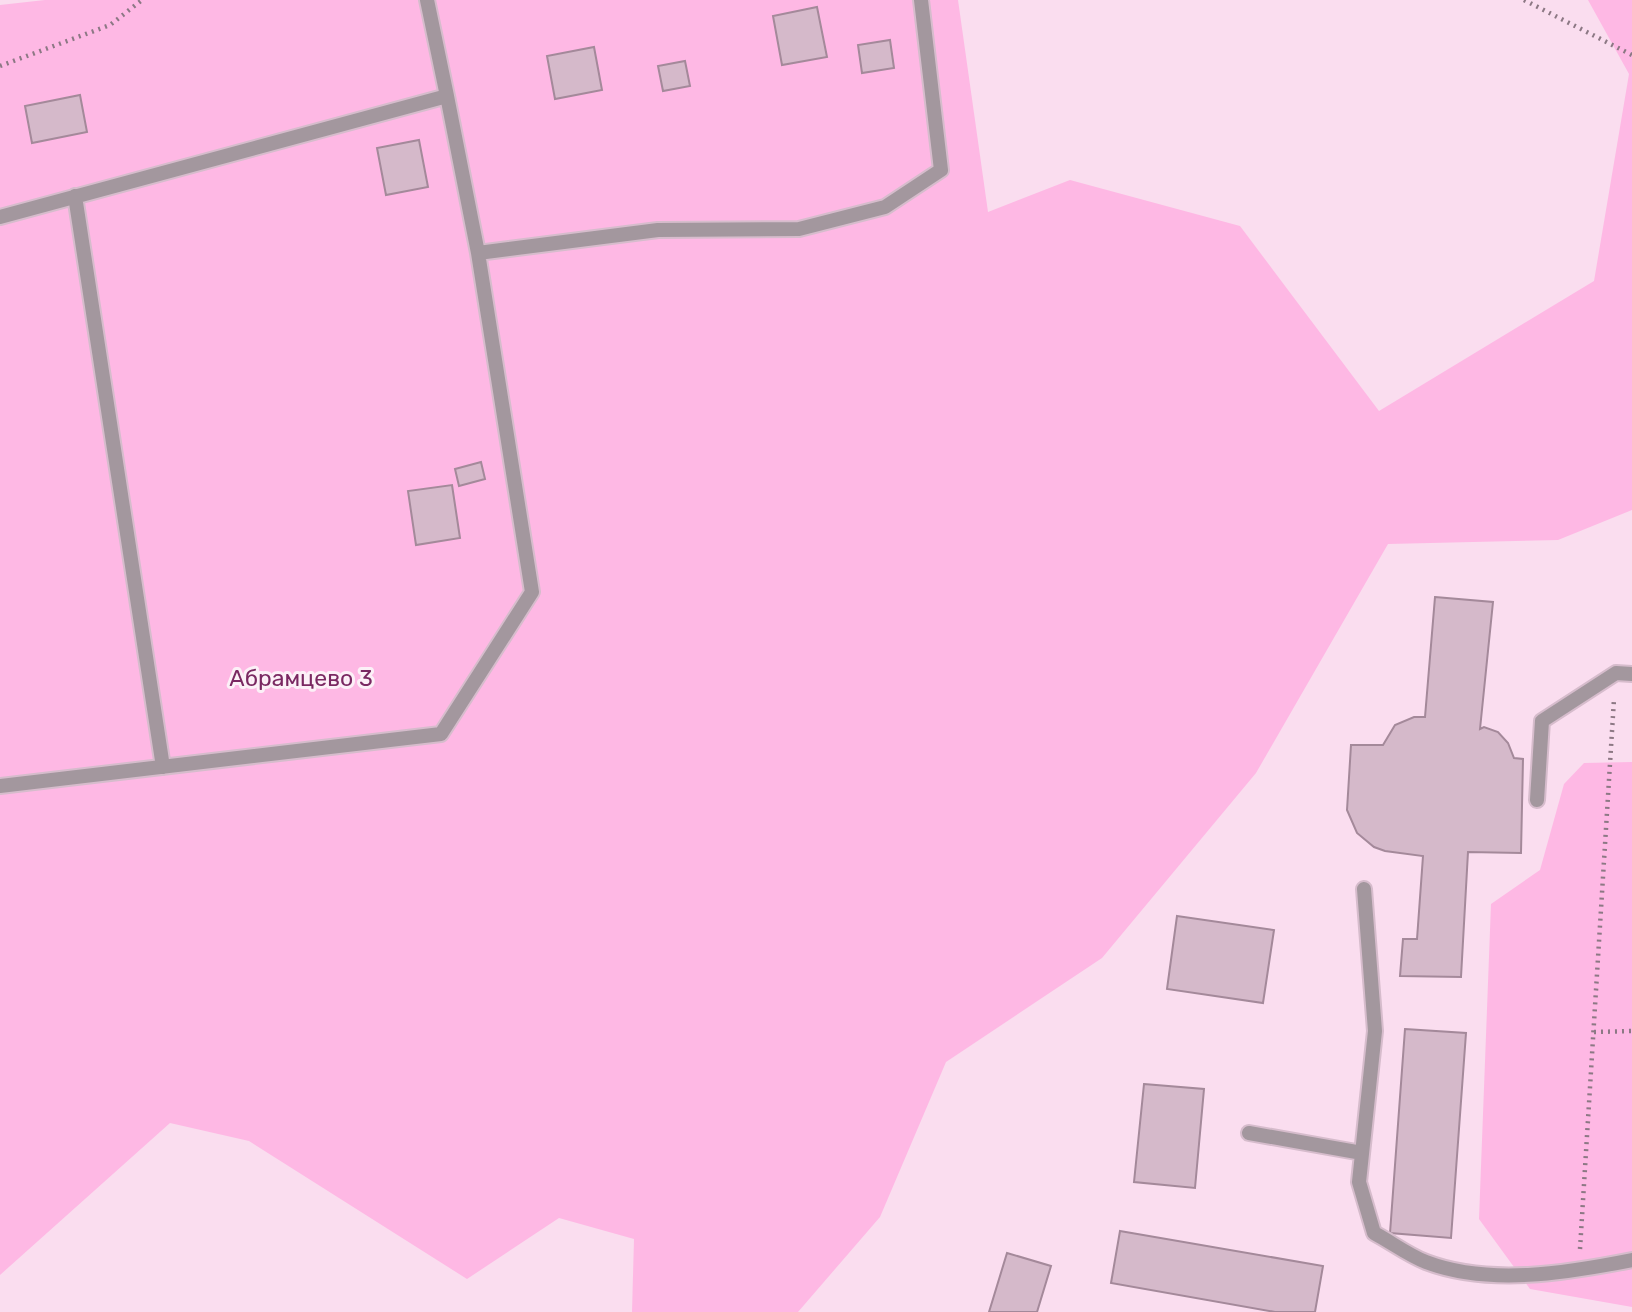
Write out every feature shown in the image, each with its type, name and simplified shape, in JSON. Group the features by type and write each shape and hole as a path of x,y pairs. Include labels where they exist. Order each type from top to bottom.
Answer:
{"lane":[{"path":"0,786 441,734 532,592 478,253 427,0"},
{"path":"478,253 658,230 799,229 885,207 941,170 921,0"},
{"path":"0,217 447,96"},
{"path":"75,196 163,767"},
{"path":"1537,800 1542,721 1616,673 1632,674"},
{"path":"1364,889 1375,1031 1359,1182 1374,1233 1425,1262 1487,1276 1579,1271 1632,1260"},
{"path":"1249,1133 1362,1153"}],"path":[{"path":"0,66 110,24 142,0"},
{"path":"1524,0 1632,55"},
{"path":"1579,1271 1616,673"},
{"path":"1594,1032 1632,1031"}],"green space":[{"name":"Абрамцево 3","path":"45,0 958,0 988,212 1070,180 1240,226 1379,411 1594,281 1629,74 1588,0 1632,0 1632,510 1558,540 1388,544 1256,773 1102,958 946,1062 880,1217 798,1312 632,1312 634,1239 559,1218 467,1279 249,1141 170,1123 0,1275 0,5"},
{"path":"1632,762 1632,1307 1530,1289 1479,1219 1491,904 1540,870 1564,784 1584,763"}],"building":[{"path":"817,7 827,57 782,65 773,16"},
{"path":"890,40 894,68 862,73 858,45"},
{"path":"594,47 602,90 555,99 547,56"},
{"path":"685,61 690,86 663,91 658,66"},
{"path":"80,95 87,132 32,143 25,106"},
{"path":"419,140 428,187 386,195 377,148"},
{"path":"481,462 485,479 459,486 455,469"},
{"path":"452,485 460,538 416,545 408,491"},
{"path":"1435,597 1493,602 1480,729 1484,727 1498,732 1508,743 1514,758 1523,759 1521,853 1468,852 1461,977 1400,976 1403,939 1417,939 1423,856 1374,847 1357,833 1347,810 1351,745 1383,745 1395,725 1414,717 1425,717"},
{"path":"1177,916 1274,930 1263,1003 1167,989"},
{"path":"1405,1029 1466,1033 1451,1238 1390,1233"},
{"path":"1144,1084 1204,1089 1195,1188 1134,1182"},
{"path":"1120,1231 1323,1266 1315,1312 1275,1312 1111,1283"},
{"path":"1007,1253 1051,1266 1037,1312 989,1312"}]}
